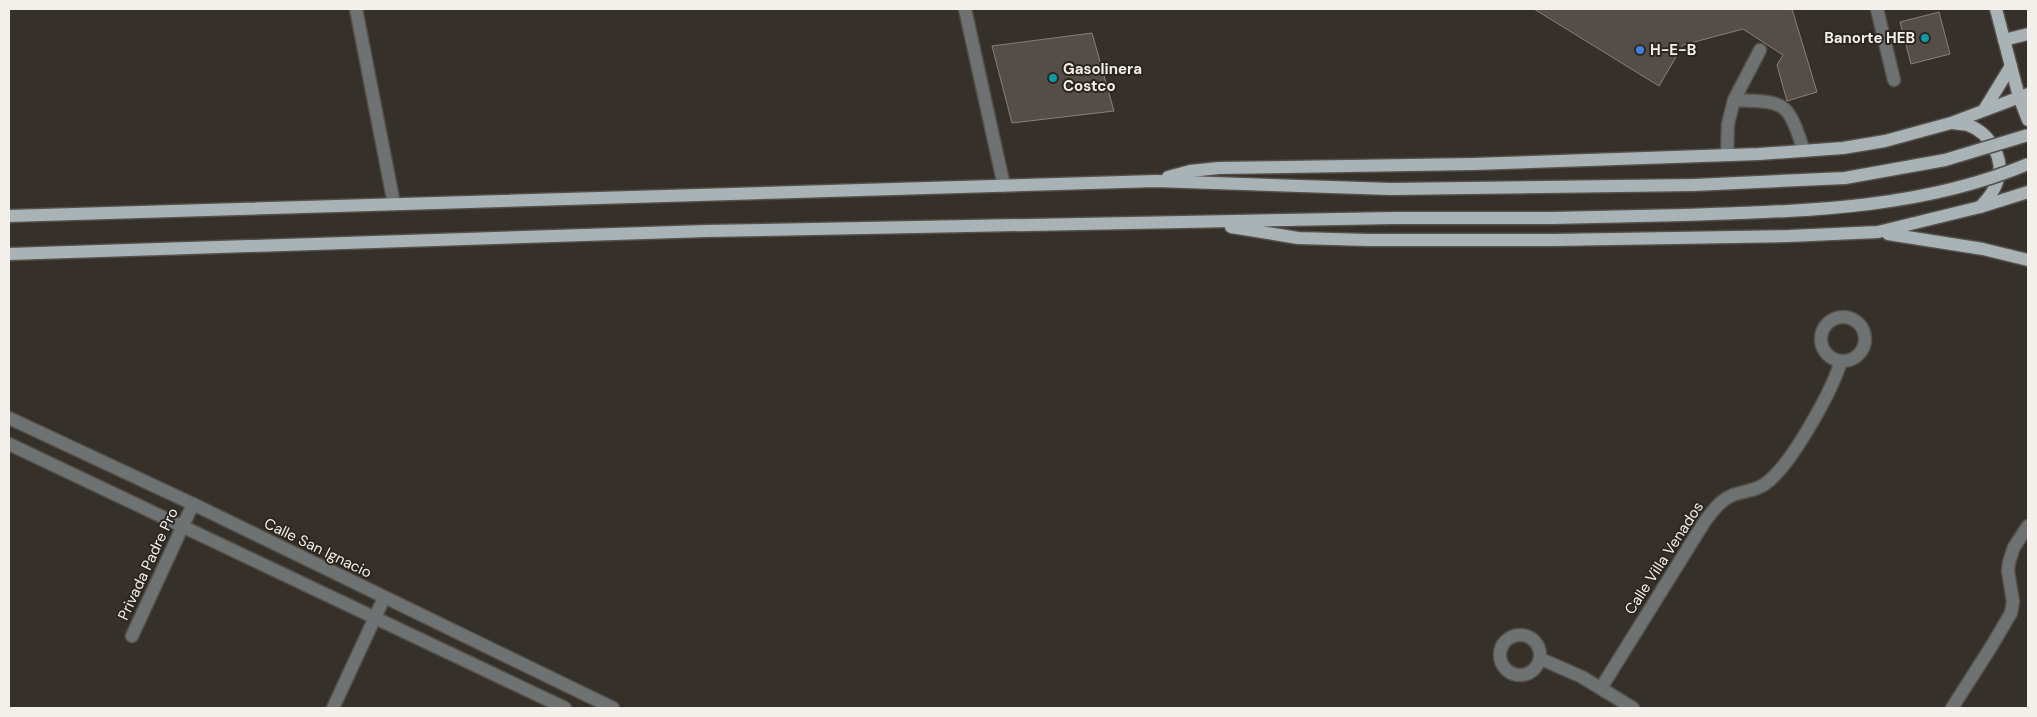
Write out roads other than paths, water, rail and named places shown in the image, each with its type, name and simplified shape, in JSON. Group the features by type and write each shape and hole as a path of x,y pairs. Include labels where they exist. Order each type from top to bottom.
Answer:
{"main road":[{"path":"1996,9 2011,66 2024,96 2028,120"},
{"path":"2004,40 2028,34"},
{"path":"1984,110 2011,66"},
{"path":"1156,181 1190,171 1219,168 1473,164 1843,148 1885,141 1951,123 2024,96"},
{"path":"1951,123 1968,125 1983,134 1994,147 1999,163 1998,180 1991,196 1980,207"},
{"path":"9,216 1156,181 1391,189 1694,186 1845,178 1945,160 2028,135"},
{"path":"9,254 706,231 1394,218 1561,218 1790,212 1920,197 1997,177 2028,164"},
{"path":"1878,232 1980,207 2028,192"},
{"path":"1212,222 1260,233 1298,238 1368,240 1693,239 1878,232 1974,247 2028,260"}],"street":[{"path":"356,9 394,204"},
{"path":"964,9 1004,186"},
{"path":"1877,9 1894,80"},
{"path":"1727,154 1728,124 1734,100 1760,50"},
{"path":"1734,100 1772,101 1787,110 1794,119 1804,150"},
{"name":"Calle Villa Venados","path":"1601,688 1704,521 1715,508 1733,495 1750,492 1765,484 1784,465 1831,388 1841,361"},
{"name":"Calle San Ignacio","path":"9,418 193,504 613,708"},
{"path":"9,444 374,619 566,708 574,689"},
{"name":"Privada Padre Pro","path":"132,636 193,504"},
{"path":"1952,708 1992,647 2011,613 2009,562 2014,547 2028,526"},
{"path":"333,708 384,598"},
{"path":"1541,659 1582,677 1634,708"}],"place":[{"name":"Banorte HEB","path":"1925,38"},
{"name":"H-E-B","path":"1640,50"},
{"name":"Gasolinera Costco","path":"1053,78"}]}
